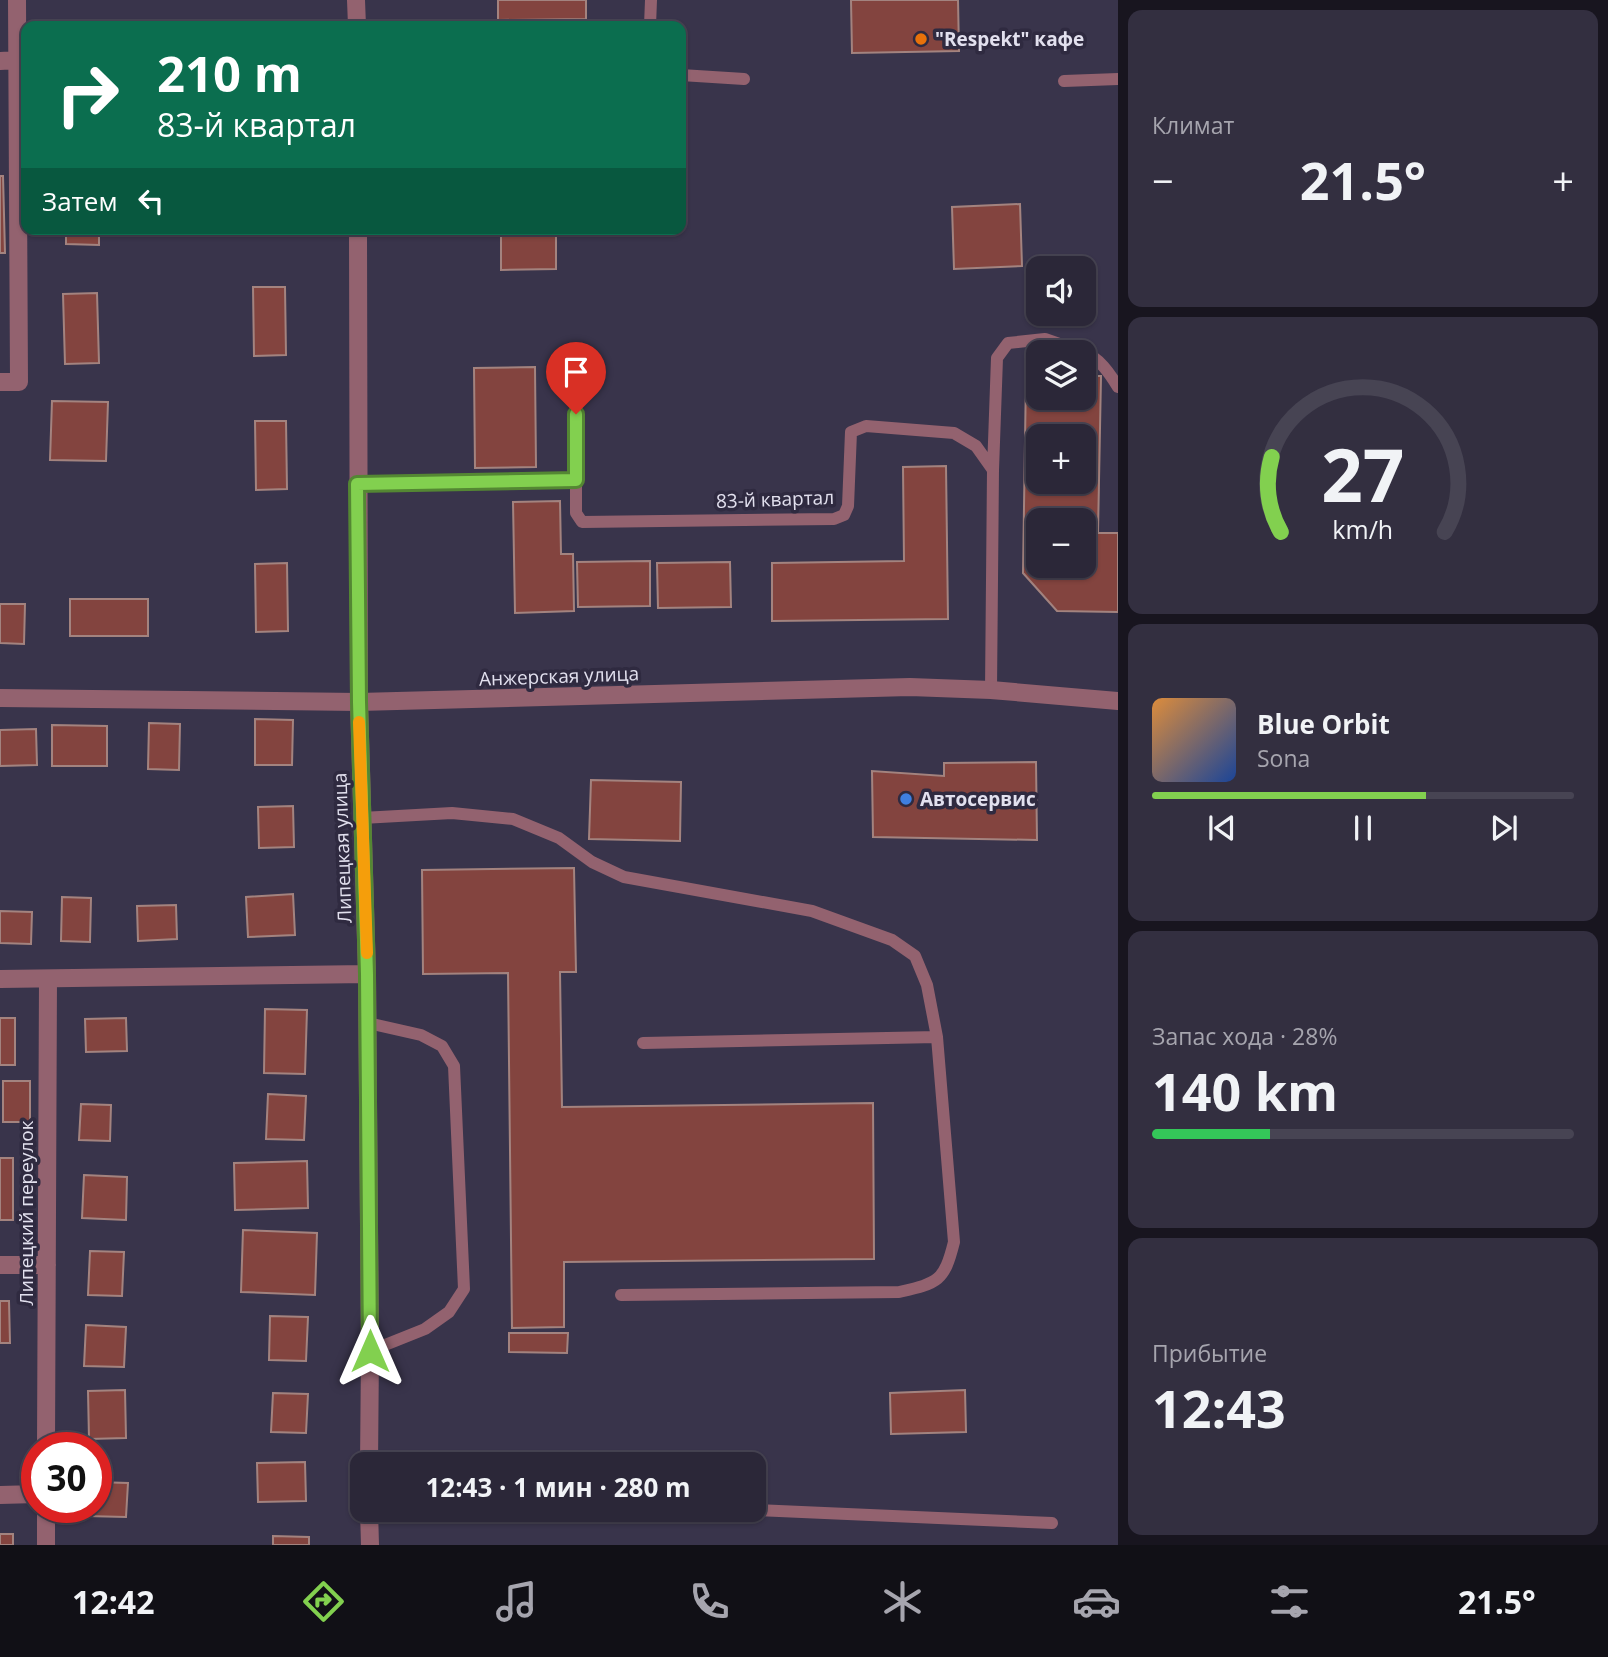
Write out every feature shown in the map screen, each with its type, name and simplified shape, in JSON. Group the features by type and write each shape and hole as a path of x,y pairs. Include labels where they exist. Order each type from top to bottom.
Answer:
{"street":[{"path":"0,382 19,382 9,60 17,0"},
{"path":"356,0 357,21"},
{"name":"Липецкая улица","path":"358,235 357,484 359,702 368,1023 369,1452"},
{"name":"Анжерская улица","path":"0,698 359,702 910,687 991,690 1118,701"},
{"path":"0,979 367,974"},
{"name":"Липецкий переулок","path":"46,1432 48,979"},
{"path":"0,1265 47,1265"},
{"path":"0,1495 21,1494"},
{"path":"369,1522 370,1545"},
{"path":"46,1523 46,1545"}],"lane":[{"path":"650,21 651,0"},
{"path":"686,75 744,79"},
{"path":"1064,81 1118,79"},
{"path":"991,690 997,358 1007,342 1026,340"},
{"path":"1096,360 1118,387"},
{"name":"83-й квартал","path":"576,391 576,513 582,522 834,520 844,515 848,506 851,432 866,426 954,433 976,446 993,470"},
{"path":"357,484 576,480"},
{"path":"362,818 452,813 513,819 559,838 592,862 624,877 812,911 892,940 915,956 928,985 937,1037 954,1242 947,1269 930,1285 899,1293 621,1295"},
{"path":"368,1023 421,1035 442,1046 454,1066 464,1289 449,1312 425,1329 370,1351"},
{"path":"643,1043 937,1037"},
{"path":"766,1511 1052,1523"}],"building":[{"path":"498,0 586,0 586,19 498,20"},
{"path":"851,0 958,0 959,51 852,53"},
{"path":"0,176 3,176 5,253 0,253"},
{"path":"1020,204 1022,266 954,269 952,207"},
{"path":"66,235 99,235 99,245 66,244"},
{"path":"501,235 556,235 556,269 501,270"},
{"path":"253,287 285,287 286,355 254,356"},
{"path":"97,293 99,363 65,364 63,294"},
{"path":"535,367 536,467 475,468 474,368"},
{"path":"1026,375 1026,410 1096,410 1096,376 1101,376 1098,533 1118,533 1118,612 1057,611 1027,578 1096,578 1096,508 1026,508 1026,576 1023,573"},
{"path":"52,401 108,402 106,461 50,460"},
{"path":"255,421 286,421 287,489 256,490"},
{"path":"946,466 948,619 772,621 772,563 904,561 903,467"},
{"path":"560,501 561,554 573,554 574,611 515,613 513,502"},
{"path":"650,561 650,606 578,607 577,562"},
{"path":"730,562 731,607 658,608 657,563"},
{"path":"287,563 288,631 256,632 255,564"},
{"path":"70,599 148,599 148,636 70,636"},
{"path":"0,604 25,604 24,644 0,643"},
{"path":"255,719 293,720 292,765 255,765"},
{"path":"149,723 180,724 179,770 148,769"},
{"path":"52,725 107,726 107,766 52,766"},
{"path":"36,729 37,765 0,766 0,730"},
{"path":"1036,762 1037,840 873,837 872,771 944,776 944,763"},
{"path":"591,780 681,782 680,841 589,839"},
{"path":"293,806 294,847 259,848 258,807"},
{"path":"574,868 576,972 560,972 562,1107 873,1103 874,1259 564,1262 564,1327 512,1328 508,973 423,974 422,870"},
{"path":"293,894 295,935 248,937 246,897"},
{"path":"62,897 91,898 90,942 61,941"},
{"path":"176,905 177,939 138,941 137,906"},
{"path":"0,911 32,912 31,944 0,943"},
{"path":"265,1009 307,1010 305,1074 264,1073"},
{"path":"0,1018 15,1018 15,1065 0,1065"},
{"path":"126,1018 127,1051 86,1052 85,1019"},
{"path":"3,1081 30,1081 30,1122 3,1122"},
{"path":"268,1094 306,1096 304,1140 266,1139"},
{"path":"81,1104 111,1105 110,1141 79,1140"},
{"path":"0,1158 13,1158 13,1220 0,1220"},
{"path":"307,1161 308,1208 235,1210 234,1163"},
{"path":"84,1175 127,1177 126,1220 82,1218"},
{"path":"243,1230 317,1233 315,1295 241,1292"},
{"path":"90,1251 124,1252 122,1296 88,1295"},
{"path":"0,1301 9,1301 10,1343 0,1343"},
{"path":"270,1316 308,1317 306,1361 269,1360"},
{"path":"86,1325 126,1327 124,1367 84,1366"},
{"path":"509,1333 568,1333 567,1353 509,1352"},
{"path":"125,1390 126,1438 112,1438 112,1432 89,1432 88,1391"},
{"path":"965,1390 966,1432 891,1434 890,1393"},
{"path":"273,1393 308,1394 306,1433 271,1432"},
{"path":"305,1462 306,1501 258,1502 257,1463"},
{"path":"112,1482 128,1483 126,1517 112,1517"},
{"path":"0,1534 13,1534 13,1545 0,1545"},
{"path":"273,1536 309,1537 309,1545 273,1545"}],"slow traffic":[{"path":"359,722 367,953"}],"place":[{"name":"\"Respekt\" кафе","path":"921,39"},
{"name":"Автосервис","path":"906,799"}],"route":[{"path":"370,1351 367,974 359,702 357,484 576,480 576,414"}]}
